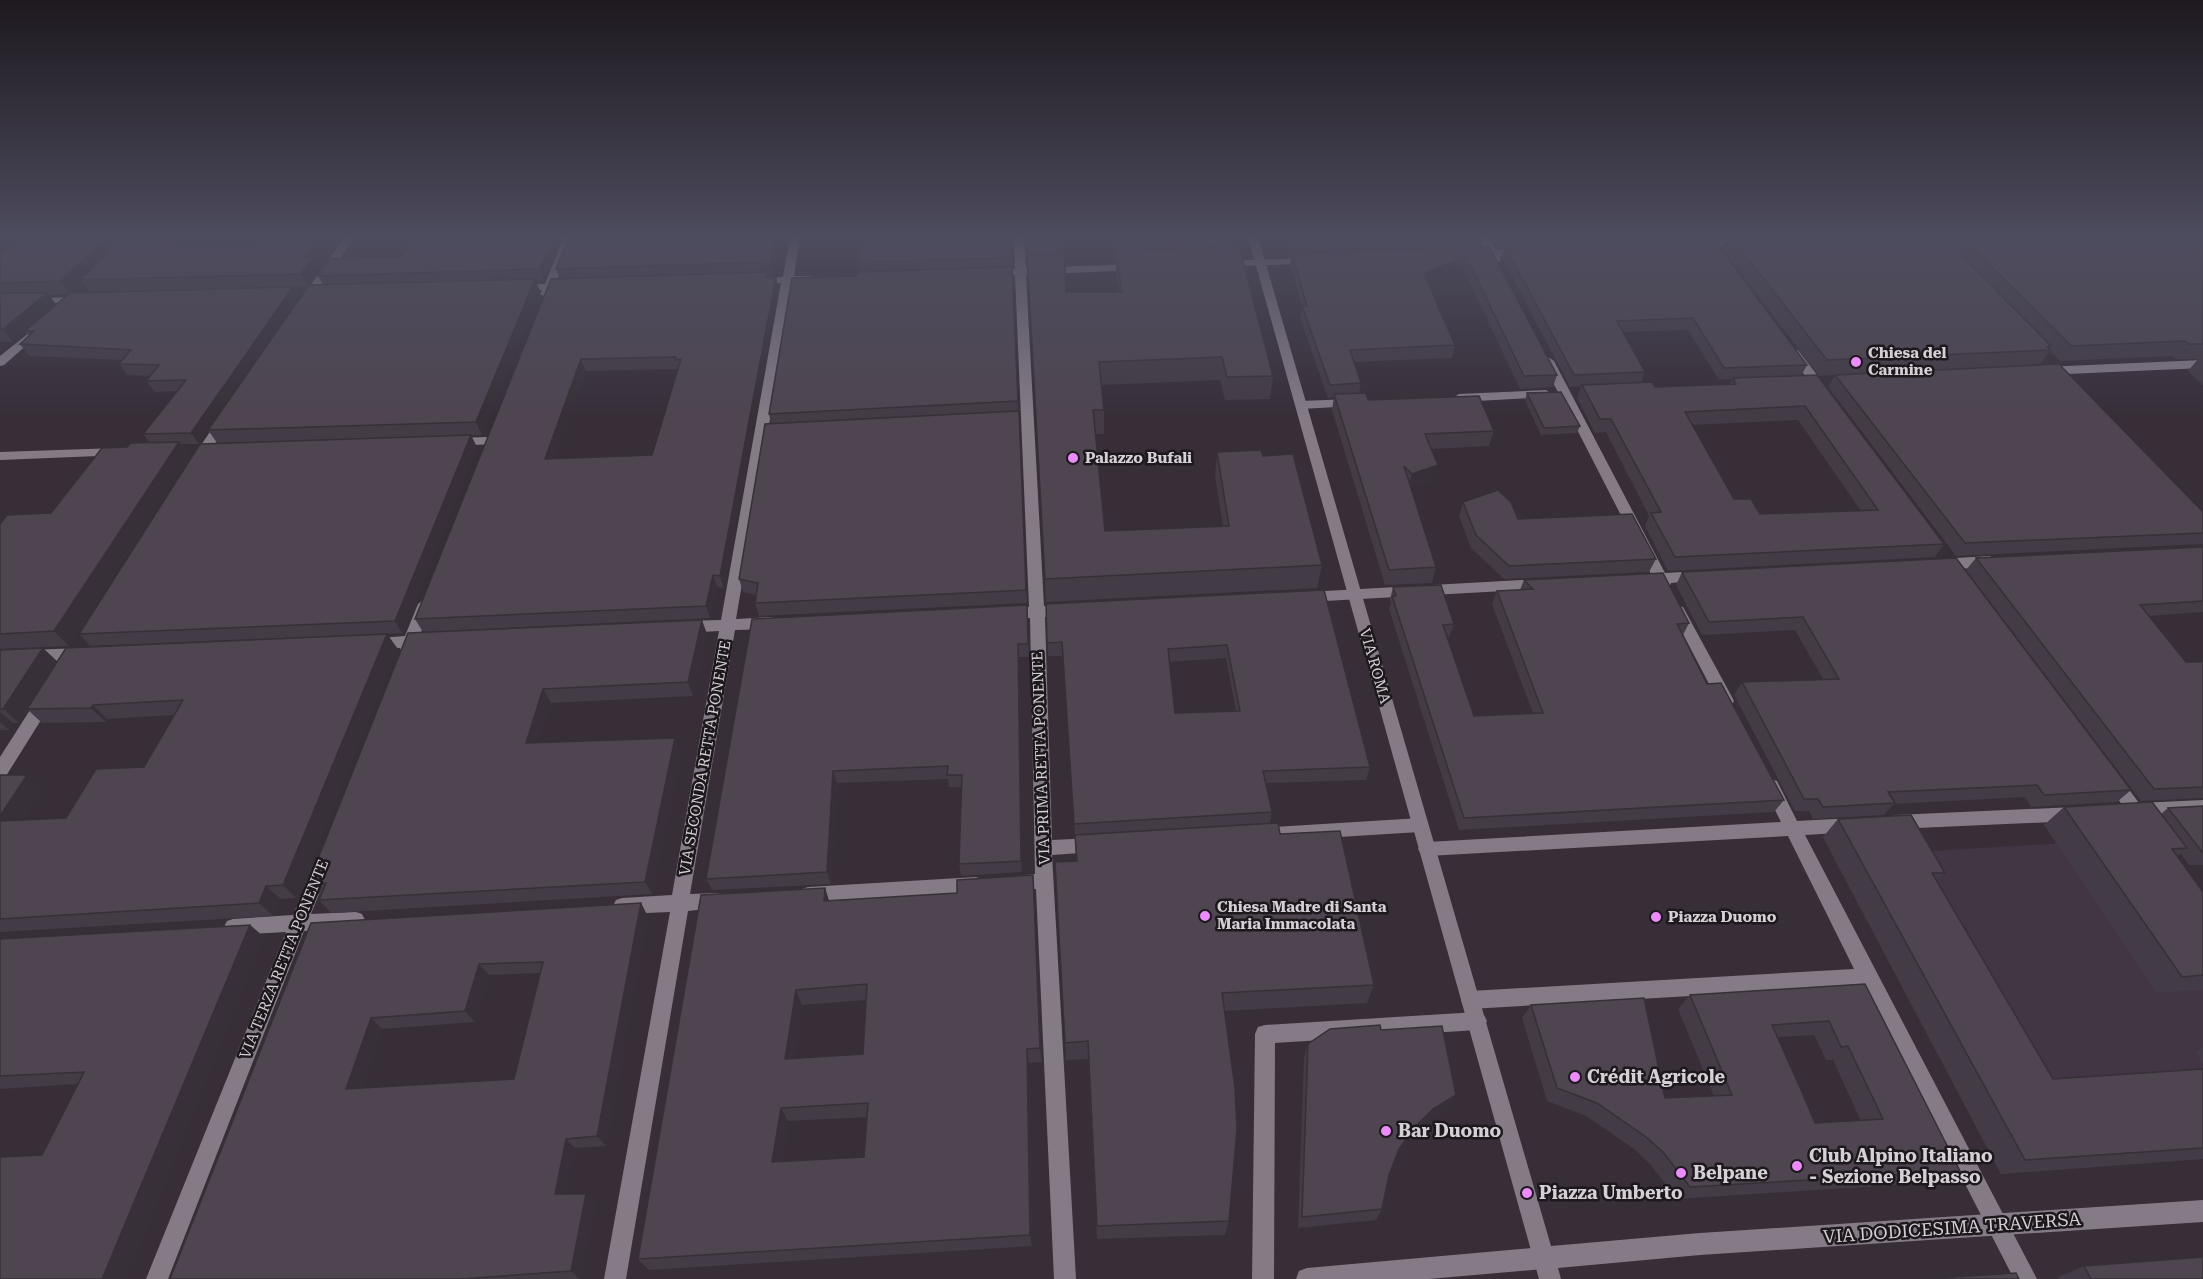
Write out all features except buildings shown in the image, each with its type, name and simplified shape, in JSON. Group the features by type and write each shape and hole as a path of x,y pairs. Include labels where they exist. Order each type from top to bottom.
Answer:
{"street":[{"path":"25,301 70,297"},
{"path":"0,362 76,297"},
{"path":"80,297 96,300"},
{"path":"297,313 308,297"},
{"path":"540,309 545,297"},
{"name":"VIA SECONDA RETTA PONENTE","path":"615,1279 729,625 768,430 786,297"},
{"name":"VIA PRIMA RETTA PONENTE","path":"1021,297 1023,419 1037,612 1044,881 1065,1279"},
{"name":"VIA ROMA","path":"1270,297 1550,1279"},
{"path":"1788,345 1829,400"},
{"path":"1544,353 1570,393 1661,578 1731,710"},
{"path":"2034,371 2054,366 2203,363"},
{"path":"2054,366 2074,387"},
{"path":"1444,398 1570,393"},
{"path":"1301,405 1361,402"},
{"path":"192,469 231,411"},
{"path":"442,442 489,441"},
{"path":"0,456 136,452"},
{"path":"1928,565 2008,561"},
{"path":"1626,580 1719,575"},
{"path":"1296,597 1555,584"},
{"path":"401,663 432,586"},
{"path":"990,614 1084,609"},
{"path":"670,628 789,622"},
{"path":"362,644 434,640"},
{"path":"0,657 99,653"},
{"path":"0,771 50,693"},
{"path":"1763,771 2026,1279"},
{"path":"2107,772 2149,829"},
{"path":"2112,812 2203,807"},
{"path":"1427,849 1789,820 1817,826 2088,813"},
{"path":"1242,836 1420,825"},
{"path":"1043,848 1114,844"},
{"name":"VIA TERZA RETTA PONENTE","path":"157,1279 324,858"},
{"path":"785,897 1044,881"},
{"path":"608,907 738,899"},
{"path":"215,928 370,920"},
{"path":"1470,1000 1868,977"},
{"path":"1263,1279 1265,1034 1477,1021"},
{"name":"VIA DODICESIMA TRAVERSA","path":"1307,1279 1700,1244 2203,1212"}],"shaded area":[{"path":"2129,839 2203,943 2203,1159 2001,1174 1833,857"}],"place":[{"name":"Chiesa del Carmine","path":"1856,362"},
{"name":"Palazzo Bufali","path":"1073,458"},
{"name":"Chiesa Madre di Santa Maria Immacolata","path":"1205,916"},
{"name":"Piazza Duomo","path":"1656,917"},
{"name":"Crédit Agricole","path":"1575,1077"},
{"name":"Bar Duomo","path":"1386,1131"},
{"name":"Club Alpino Italiano - Sezione Belpasso","path":"1797,1166"},
{"name":"Belpane","path":"1681,1173"},
{"name":"Piazza Umberto","path":"1527,1193"}]}
